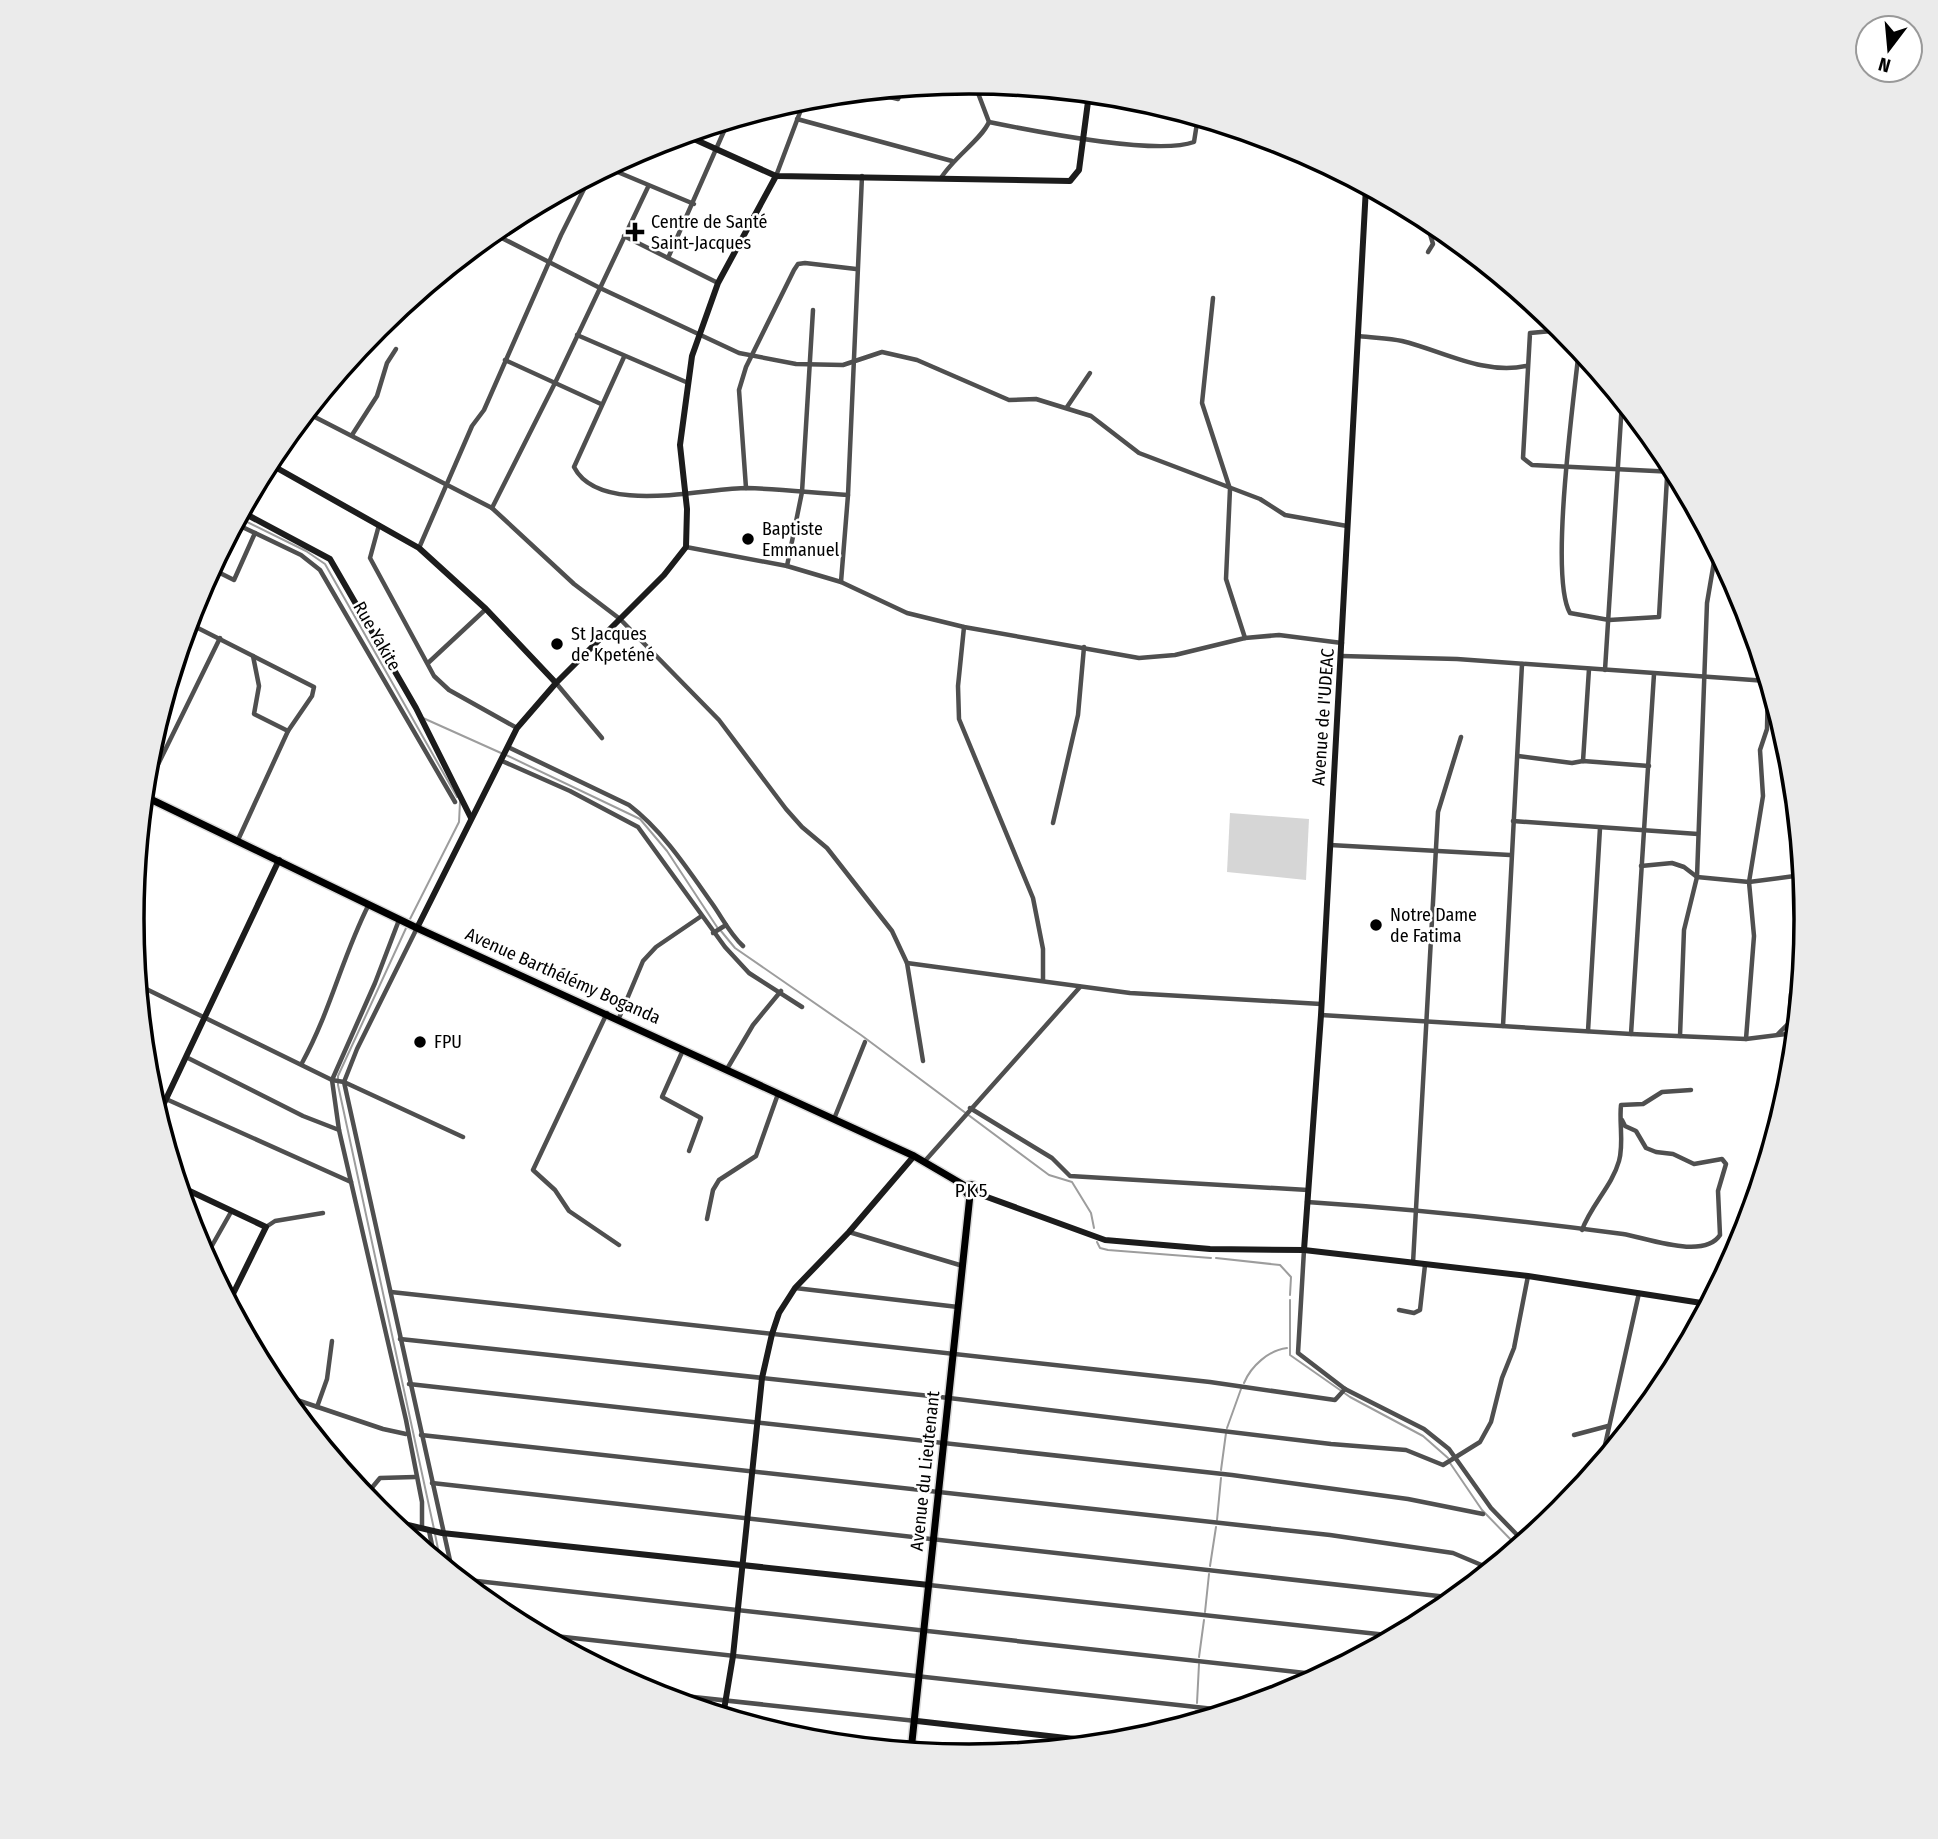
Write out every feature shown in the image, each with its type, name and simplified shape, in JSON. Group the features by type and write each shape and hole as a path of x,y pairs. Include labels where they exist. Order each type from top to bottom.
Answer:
{"main road":[{"name":"Avenue Barthélémy Boganda","path":"153,799 401,920 914,1156 967,1187 966,1192 973,1194"},
{"name":"Avenue du Lieutenant","path":"913,1743 917,1721 937,1493 973,1194"}],"street":[{"path":"979,94 989,122"},
{"path":"697,141 776,176 1070,181 1079,170 1088,104"},
{"path":"450,1560 344,1082 415,926 517,728 556,683 664,575 686,547 687,509 680,445 686,382 697,334 718,284 776,176 800,112"},
{"path":"797,119 952,161"},
{"path":"989,122 1084,139 1169,146 1192,144 1196,127"},
{"path":"940,179 952,161 982,134 989,122"},
{"path":"668,258 694,204 722,133"},
{"path":"619,173 694,204"},
{"path":"841,582 848,495 862,176"},
{"path":"492,508 648,187"},
{"path":"419,548 446,482 472,426 484,410 583,191"},
{"name":"Avenue de I'UDEAC","path":"1304,1250 1321,1015 1366,196"},
{"path":"624,236 718,284"},
{"path":"1428,252 1433,244 1431,237"},
{"path":"504,239 720,346 772,361 809,364 854,362 878,352 917,360 1009,400 1036,399 1091,416 1139,453 1259,499 1285,515 1312,522 1348,526"},
{"path":"746,488 739,390 746,367 798,264 856,269"},
{"path":"1213,298 1202,403 1230,489 1226,579 1245,638"},
{"path":"787,566 802,492 813,310"},
{"path":"1547,331 1530,333 1526,366 1523,458 1532,464 1661,471"},
{"path":"577,335 686,382"},
{"path":"1359,336 1407,342 1463,358 1481,368 1526,366"},
{"path":"352,435 377,396 387,363 396,349"},
{"path":"624,357 574,467 577,473 598,487 618,494 746,488 848,495"},
{"path":"505,360 601,404"},
{"path":"1578,364 1567,466 1562,575 1568,610 1609,620 1658,617 1666,480"},
{"path":"1067,407 1090,373"},
{"path":"1605,670 1621,414"},
{"path":"314,417 492,508 574,584 620,620 719,720 794,818 828,848 886,923 907,963 923,1061"},
{"path":"278,469 419,548 486,609 556,683 602,738"},
{"path":"250,516 330,559 416,708 471,818"},
{"path":"379,524 369,554 440,684 517,728"},
{"name":"Rue Yakite","path":"244,528 301,555 327,580 455,802"},
{"path":"221,573 234,580 255,533"},
{"path":"686,547 787,566 841,582 907,613 964,627 1139,658 1159,658 1245,638 1279,635 1342,643"},
{"path":"1680,1036 1684,930 1697,877 1707,603 1715,569"},
{"path":"428,663 486,609"},
{"path":"964,627 958,685 959,719 1032,898 1042,949 1043,980"},
{"path":"198,628 314,687 312,696 288,731 238,840"},
{"path":"159,764 220,638"},
{"path":"1053,823 1078,715 1084,647"},
{"path":"253,656 259,686 254,714 288,731"},
{"path":"1341,656 1522,664 1759,682"},
{"path":"1503,1026 1522,664"},
{"path":"1583,761 1589,669"},
{"path":"1631,1034 1654,674"},
{"path":"1746,1039 1755,936 1749,883 1756,826 1763,796 1760,750 1767,729 1767,712"},
{"path":"1413,1264 1429,1022 1438,812 1461,737"},
{"path":"508,748 629,805 643,816 669,845 743,946"},
{"path":"1518,756 1572,763 1583,761 1649,766"},
{"path":"502,760 563,787 638,827 700,917 749,973 803,1007"},
{"path":"1513,821 1698,834"},
{"path":"1588,1031 1600,828"},
{"path":"1329,845 1510,855"},
{"path":"279,860 166,1099 352,1183"},
{"path":"1641,866 1672,863 1684,867 1697,877 1749,883 1792,876"},
{"path":"302,1063 325,1019 344,959 369,903"},
{"path":"619,1018 643,961 656,947 700,917"},
{"path":"401,920 331,1080 339,1130 430,1544"},
{"path":"713,933 726,925"},
{"path":"907,963 1081,987 1321,1004"},
{"path":"924,1162 1081,987"},
{"path":"148,990 302,1063 331,1080 344,1082 463,1137"},
{"path":"726,1070 753,1024 781,991"},
{"path":"607,1013 533,1170 555,1190 569,1211 619,1245"},
{"path":"1321,1015 1746,1039 1786,1034"},
{"path":"1777,1034 1787,1025"},
{"path":"834,1119 865,1042"},
{"path":"684,1049 662,1097 701,1118 688,1151"},
{"path":"186,1057 303,1116 339,1130"},
{"path":"1582,1230 1589,1210 1618,1165 1622,1105 1643,1104 1662,1092 1691,1090"},
{"path":"707,1219 713,1191 719,1180 756,1156 778,1094"},
{"path":"970,1109 1052,1158 1070,1176 1308,1190"},
{"path":"1307,1202 1417,1210 1626,1235 1678,1246 1703,1247 1720,1235 1718,1191 1726,1164 1722,1159 1694,1164 1673,1154 1656,1152 1646,1148 1636,1131 1625,1126 1622,1120"},
{"path":"724,1707 733,1656 762,1378 779,1313 795,1287 849,1232 914,1156"},
{"path":"190,1191 266,1227"},
{"path":"973,1194 1105,1240 1209,1249 1304,1250 1528,1276 1699,1303"},
{"path":"212,1246 231,1212"},
{"path":"234,1293 266,1227 275,1221 323,1213"},
{"path":"849,1232 964,1266"},
{"path":"1304,1250 1298,1353 1344,1392 1424,1429 1518,1536"},
{"path":"1399,1310 1414,1313 1420,1310 1425,1265"},
{"path":"400,1339 949,1398 1331,1444 1406,1450 1438,1464 1453,1461 1480,1442 1491,1422 1502,1378 1514,1348 1528,1276"},
{"path":"795,1287 958,1307"},
{"path":"391,1292 1210,1382 1335,1401 1344,1392"},
{"path":"1604,1445 1639,1293"},
{"path":"317,1408 327,1380 332,1340"},
{"path":"409,1384 1278,1481 1408,1499 1483,1514"},
{"path":"300,1402 406,1434"},
{"path":"1574,1435 1608,1426"},
{"path":"421,1435 1350,1538 1452,1553 1482,1565"},
{"path":"372,1488 380,1478 415,1477"},
{"path":"432,1483 1440,1596"},
{"path":"407,1523 444,1533 563,1543 1380,1634"},
{"path":"477,1581 1304,1673"},
{"path":"559,1636 1209,1708"},
{"path":"695,1697 1067,1738"}],"shaded area":[{"path":"1230,813 1309,819 1306,880 1227,872"}],"waterway":[{"path":"247,522 306,551 325,564 457,797"},
{"path":"423,718 501,753"},
{"path":"506,755 640,819 667,851 717,927"},
{"path":"409,921 459,822 460,802"},
{"path":"407,926 338,1076 338,1085 434,1529"},
{"path":"721,931 735,948 861,1035 1049,1175 1072,1182 1091,1213 1094,1228"},
{"path":"1097,1242 1100,1248 1108,1250 1211,1258"},
{"path":"1216,1258 1280,1265 1291,1277 1290,1295"},
{"path":"1290,1300 1290,1355 1350,1397 1423,1436 1448,1458"},
{"path":"1244,1383 1261,1360 1287,1348"},
{"path":"1227,1428 1241,1389"},
{"path":"1221,1470 1226,1433"},
{"path":"1450,1463 1482,1510 1512,1541"},
{"path":"1217,1520 1221,1478"},
{"path":"1210,1566 1216,1527"},
{"path":"435,1534 438,1551"},
{"path":"1205,1612 1209,1574"},
{"path":"1199,1657 1204,1620"},
{"path":"1197,1703 1199,1664"}],"place":[{"name":"Centre de Santé Saint-Jacques","path":"635,232"},
{"name":"Baptiste Emmanuel","path":"748,539"},
{"name":"St Jacques de Kpeténé","path":"557,644"},
{"name":"Notre Dame de Fatima","path":"1376,925"},
{"name":"FPU","path":"420,1042"}],"district":[{"name":"PK5","path":"972,1190"}]}
